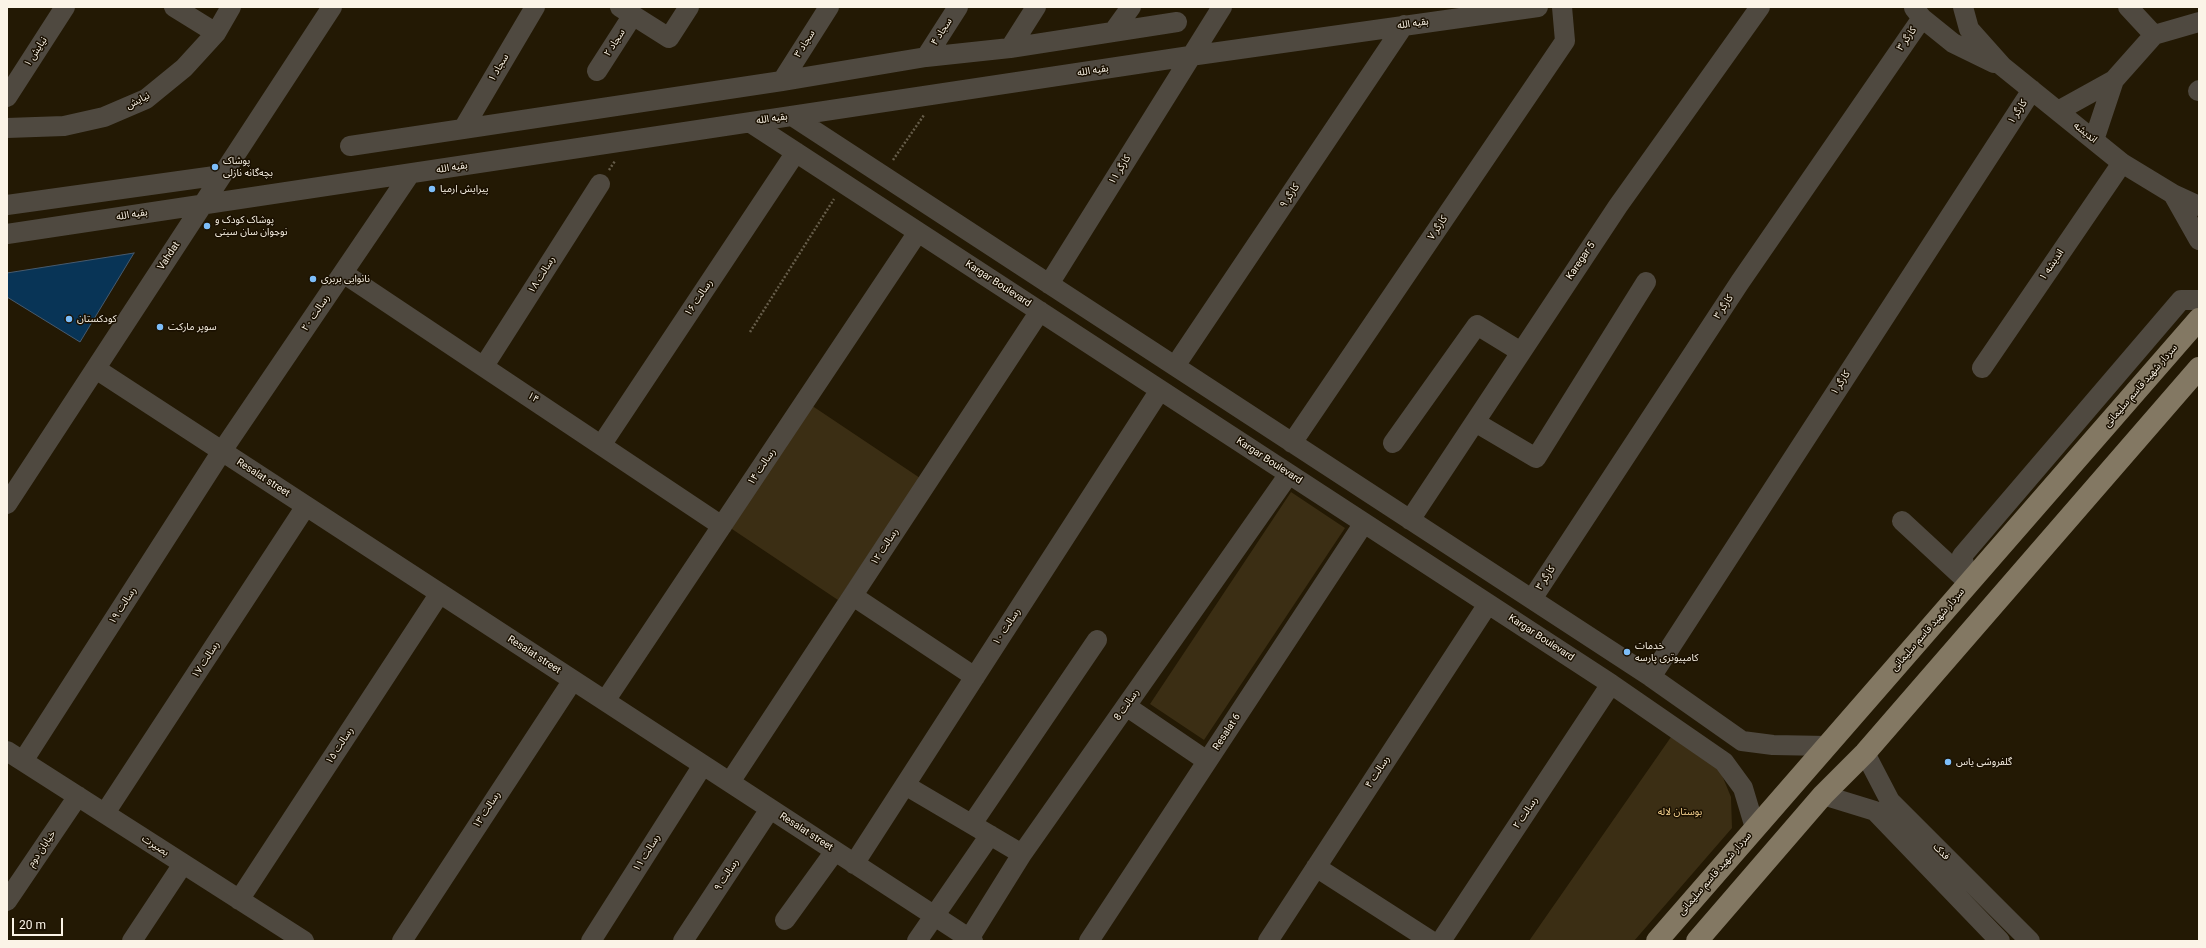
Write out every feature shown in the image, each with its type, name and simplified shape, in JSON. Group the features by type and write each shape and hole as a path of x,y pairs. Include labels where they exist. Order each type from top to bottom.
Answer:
{"main road":[{"name":"سردار شهید قاسم سلیمانی","path":"1657,941 2199,320"},
{"path":"1697,941 1823,794 1865,753 2196,377"}],"street":[{"name":"نیایش ۱","path":"7,97 65,7"},
{"path":"174,7 216,33"},
{"name":"نیایش","path":"7,128 64,126 104,117 146,99 184,68 216,33 231,7"},
{"name":"Vahdat","path":"7,504 332,7"},
{"name":"سجاد ۱","path":"462,129 535,7"},
{"name":"سجاد ۲","path":"597,71 626,11 669,38 689,7"},
{"name":"سجاد ۳","path":"782,81 829,7"},
{"name":"سجاد ۴","path":"926,58 958,7"},
{"path":"1010,48 1036,7"},
{"path":"1113,32 1131,7"},
{"name":"بقیه الله","path":"7,234 1190,56 1538,7"},
{"name":"کارگر ۷","path":"1292,443 1565,41 1562,7"},
{"name":"Karegar 5","path":"1410,520 1618,206 1760,7"},
{"name":"اندیشه","path":"1963,7 1969,29 2002,66 2122,163 2173,194 2199,206"},
{"path":"2128,7 2154,35"},
{"name":"کارگر ۱۱","path":"1049,284 1190,56 1213,10"},
{"name":"اندیشه","path":"1918,13 1953,43 2002,66"},
{"name":"کارگر ۳","path":"1532,599 1918,13"},
{"path":"350,146 926,58 1010,48 1177,22"},
{"path":"2058,111 2114,80 2154,35 2199,22"},
{"name":"کارگر ۹","path":"1175,366 1404,25"},
{"path":"2094,140 2114,80"},
{"name":"کارگر ۱","path":"1651,677 2032,90"},
{"path":"792,116 1651,677 1742,741 1773,745 1827,746"},
{"name":"Kargar Boulevard","path":"751,123 1611,684 1724,762 1743,788 1755,828"},
{"name":"رسالت ۱۶","path":"602,444 796,152"},
{"name":"اندیشه ۱","path":"1982,368 2122,163"},
{"name":"رسالت ۲۰","path":"222,451 410,174"},
{"path":"7,205 222,175"},
{"name":"رسالت ۱۸","path":"484,366 600,184"},
{"name":"اندیشه","path":"2173,194 2199,240"},
{"name":"رسالت ۱۴","path":"606,701 918,232"},
{"name":"۱۴","path":"343,273 602,444 722,526"},
{"path":"1475,422 1536,458 1646,282"},
{"path":"1969,582 1962,556 2181,300 2199,300"},
{"name":"رسالت ۱۲","path":"730,782 1040,311"},
{"path":"1394,443 1477,325 1521,352"},
{"name":"Resalat street","path":"96,368 971,940"},
{"name":"رسالت ۱۰","path":"854,864 1160,390"},
{"name":"رسالت ۱۹","path":"15,756 222,451"},
{"name":"رسالت 8","path":"971,940 1022,854 1289,474"},
{"name":"رسالت ۱۷","path":"105,814 306,506"},
{"path":"1902,521 1969,582"},
{"name":"Resalat 6","path":"1089,941 1364,523"},
{"path":"1444,575 1460,552"},
{"name":"رسالت ۱۵","path":"239,900 440,593"},
{"path":"853,596 975,677"},
{"name":"رسالت ۴","path":"1268,941 1488,604"},
{"path":"972,824 1097,640"},
{"name":"رسالت ۱۳","path":"402,941 573,680"},
{"name":"رسالت ۲","path":"1441,941 1611,684"},
{"path":"1126,706 1207,761"},
{"path":"1724,762 1731,760 1738,755 1742,748 1742,741"},
{"name":"فدک","path":"1865,753 1882,806 1995,939"},
{"name":"بصیرت","path":"15,756 239,900 292,938"},
{"name":"رسالت ۱۱","path":"591,941 703,765"},
{"path":"905,785 1022,854"},
{"name":"فدک","path":"1823,794 1882,806 2030,941"},
{"name":"خیابان دوم","path":"7,902 78,796"},
{"name":"رسالت ۹","path":"684,941 770,808"},
{"path":"917,941 990,835"},
{"path":"785,920 835,851"},
{"path":"132,941 183,864"},
{"path":"1316,868 1431,941"}],"path":[{"path":"883,176 938,94"},
{"path":"750,332 844,183"}],"green space":[{"path":"799,397 920,478 838,600 717,519"},
{"path":"1291,492 1345,528 1204,740 1150,704"},
{"name":"بوستان لاله","path":"1671,737 1719,768 1731,797 1732,828 1634,941 1529,941"}],"building":[{"name":"کودکستان","path":"134,253 80,342 7,297 7,273"}],"place":[{"name":"پوشاک بچه‌گانه نازلی","path":"215,167"},
{"name":"پیرایش ارمیا","path":"432,189"},
{"name":"پوشاک کودک و نوجوان سان سیتی","path":"207,226"},
{"name":"نانوایی بربری","path":"313,279"},
{"name":"کودکستان","path":"69,319"},
{"name":"سوپر مارکت","path":"160,327"},
{"name":"خدمات کامپیوتری پارسه","path":"1627,652"},
{"name":"گلفروشی یاس","path":"1948,762"}]}
